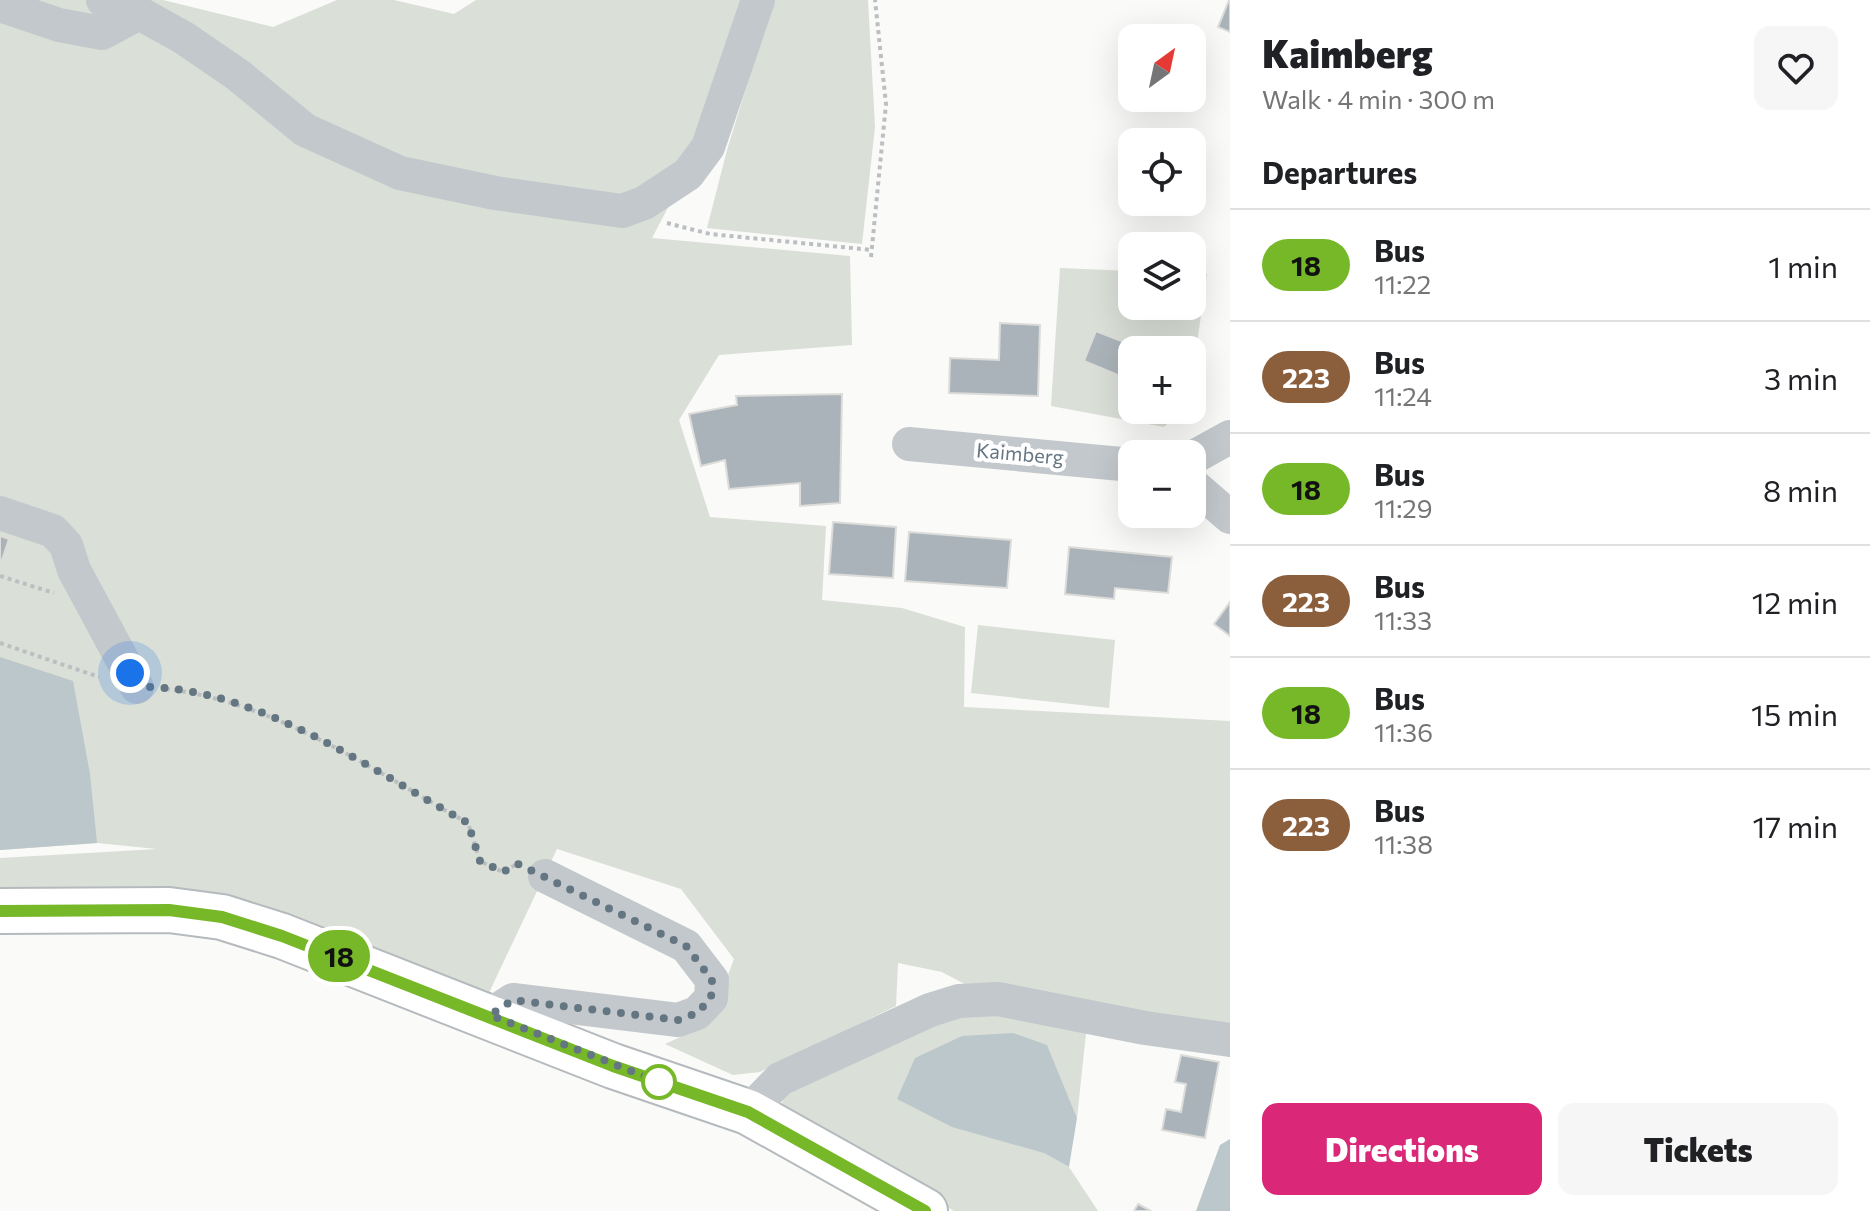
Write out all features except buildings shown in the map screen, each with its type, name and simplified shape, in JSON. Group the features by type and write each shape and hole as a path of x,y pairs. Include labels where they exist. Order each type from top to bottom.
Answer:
{"main road":[{"path":"0,911 169,910 222,917 333,953 613,1066 748,1112 925,1211"}],"street":[{"path":"103,0 139,13 184,38 238,75 305,130 400,173 495,193 622,211 644,203 688,174 708,147 758,0"},
{"path":"0,5 59,25 102,33 139,13"},
{"path":"1206,450 1230,437"},
{"name":"Kaimberg","path":"909,444 1118,464"},
{"path":"1206,496 1230,517"},
{"path":"0,513 53,531 66,545 91,602 137,687"},
{"path":"490,1015 513,1000 678,1020 697,1013 711,998 712,980 686,946 545,876"},
{"path":"748,1112 780,1079 930,1010 959,1001 998,999 1145,1028 1230,1040"}],"path":[{"path":"871,257 886,104 875,0"},
{"path":"622,211 710,234 872,250"},
{"path":"0,576 91,602"},
{"path":"0,643 124,686 201,693 289,725 468,823 480,861 503,872 518,864 545,876"}],"shaded area":[{"path":"0,0 163,0 273,27 337,0 394,0 454,14 476,0 767,0 756,41 652,238 850,256 852,345 719,355 679,420 710,517 826,526 822,600 902,608 965,627 964,707 1230,721 1230,1025 972,988 942,972 898,963 896,1006 760,1072 733,1075 665,1044 710,1023 734,959 681,889 557,849 487,997 325,929 0,899 0,858 157,849 97,843 0,850"},
{"path":"773,0 868,0 875,127 862,244 707,228 727,150"},
{"path":"1060,268 1118,270 1118,320 1200,320 1198,336 1118,336 1118,418 1051,406"},
{"path":"978,625 1115,640 1109,708 971,693"},
{"path":"0,657 73,681 90,774 97,843 0,850"},
{"path":"993,1010 1087,1024 1077,1118 1047,1046 1044,1153 1069,1167 1098,1211 954,1211 780,1108 787,1092 923,1027"},
{"path":"1013,1033 1047,1045 1077,1118 1069,1167 1044,1153 952,1127 897,1099 915,1058 962,1036"},
{"path":"1230,1139 1230,1211 1196,1211 1220,1145"}],"bus line":[{"name":"18","path":"0,911 169,910 222,917 282,936 333,953 613,1066 748,1112 925,1211"}],"route":[{"path":"130,673 137,687 201,693 289,725 468,823 480,861 503,872 518,864 686,946 712,980 711,998 697,1013 678,1020 513,1000 490,1015 659,1082"}]}
